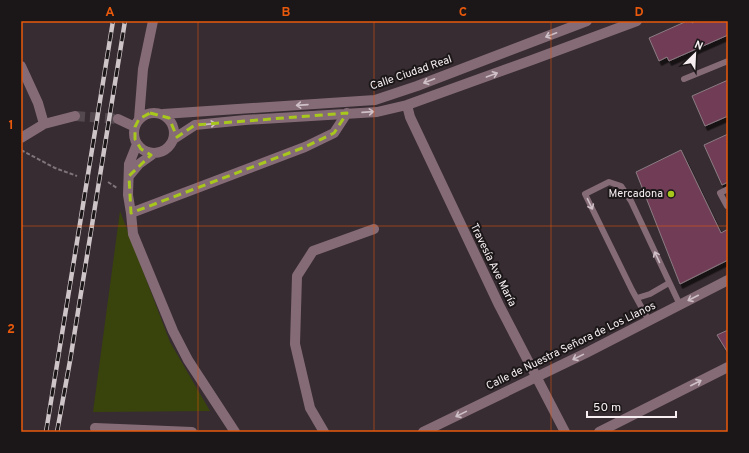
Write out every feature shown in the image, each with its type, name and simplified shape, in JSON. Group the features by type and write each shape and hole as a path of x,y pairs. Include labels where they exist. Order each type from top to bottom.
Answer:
{"street":[{"path":"153,21 143,70 135,139 137,144 142,149 153,154"},
{"name":"Calle Ciudad Real","path":"163,114 375,100 417,86 587,21"},
{"path":"174,138 196,125 245,120 377,112 407,105 637,21"},
{"path":"21,66 38,103 44,124"},
{"name":"Travesía Ave María","path":"407,105 410,117 495,298 565,432"},
{"path":"129,176 138,164 153,154 169,148 174,138 175,131 173,124 169,118 163,114 150,113 144,115 137,123"},
{"path":"131,213 305,147 334,133 346,113"},
{"path":"21,138 44,124 75,116"},
{"path":"118,119 137,123"},
{"path":"137,144 129,164 128,195 133,234 173,331 188,360 233,431"},
{"path":"324,432 310,408 295,344 297,276 313,251 374,229"},
{"name":"Calle de Nuestra Señora de Los Llanos","path":"423,432 649,321 728,280"},
{"path":"599,432 728,367"},
{"path":"95,428 192,432"}],"lane":[{"path":"684,80 728,61"},
{"path":"649,321 585,194 594,188 609,182 621,186 631,201 680,305"},
{"path":"728,189 720,193 728,206"},
{"path":"637,298 650,294 669,283"}],"path":[{"path":"21,150 55,168 78,176"}],"highlighted area":[{"path":"150,113 169,118 177,137 195,125 347,113 334,133 305,147 131,213 129,176 151,155 141,149 135,139 135,127 139,119"}],"green space":[{"path":"120,211 170,342 210,411 93,412"}],"building":[{"path":"687,21 691,21 692,23 696,21 728,21 728,35 669,61 667,57 659,61 649,38"},
{"path":"728,80 728,116 705,126 692,96"},
{"path":"728,134 728,182 722,185 704,145"},
{"path":"681,150 721,233 728,229 728,260 680,284 636,172"},
{"path":"728,330 728,353 717,335"}],"tunnel":[{"path":"75,116 118,119"}],"railway":[{"path":"46,432 113,21"},
{"path":"57,432 70,361 125,21"}],"place":[{"name":"Mercadona","path":"671,194"}]}
